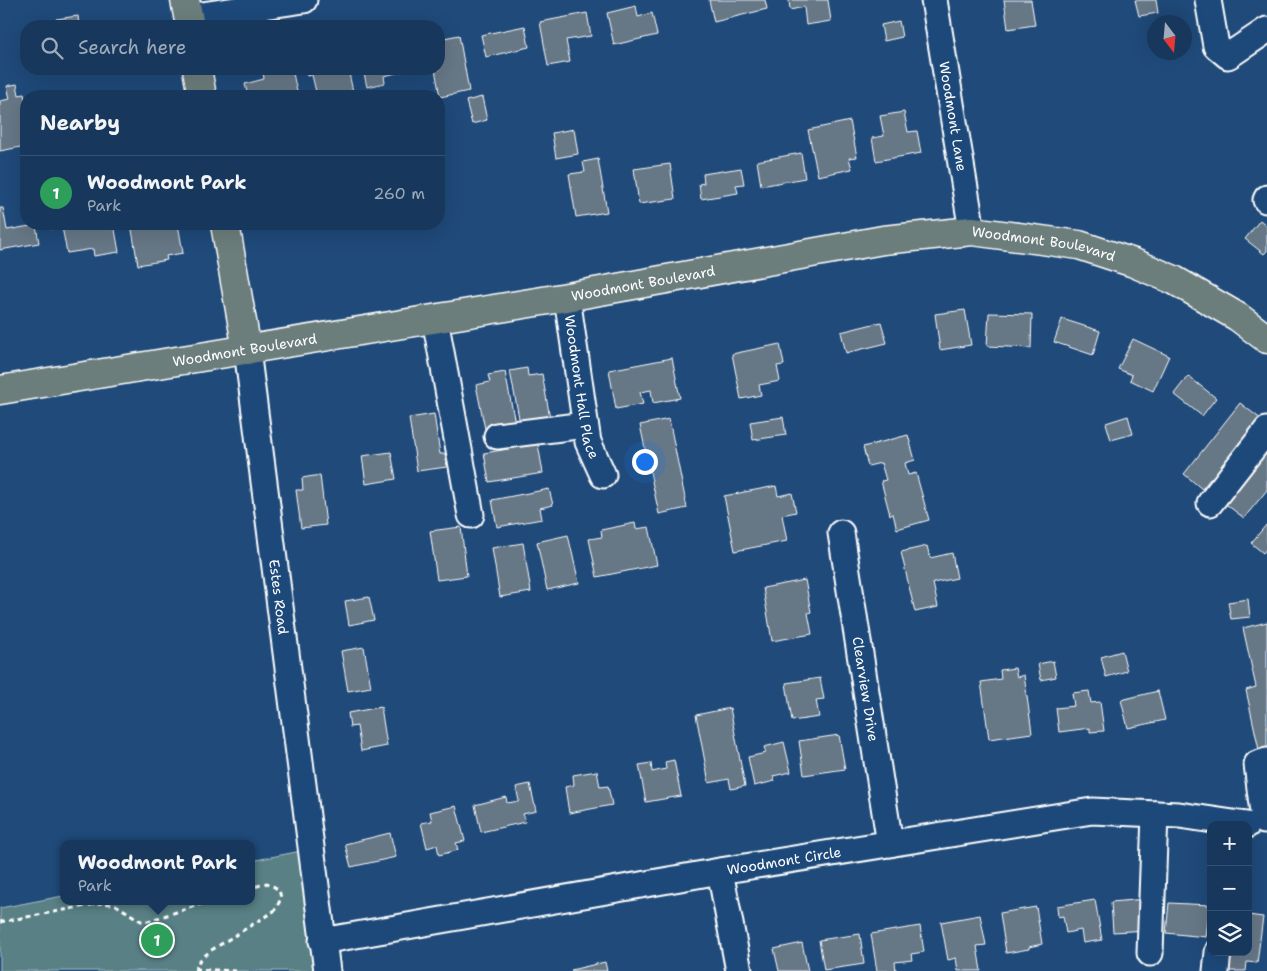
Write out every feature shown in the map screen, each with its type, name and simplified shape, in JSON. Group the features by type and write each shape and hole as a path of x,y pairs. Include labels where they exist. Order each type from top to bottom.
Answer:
{"main road":[{"path":"198,75 201,90"},
{"name":"Estes Road","path":"226,230 247,350"},
{"name":"Woodmont Boulevard","path":"0,390 567,297 883,240 972,231 1079,245 1134,263 1174,280 1238,317 1267,339"}],"street":[{"path":"188,15 304,0"},
{"name":"Woodmont Lane","path":"934,0 972,231"},
{"path":"1208,0 1216,46 1228,56 1267,30"},
{"name":"Woodmont Hall Place","path":"567,297 588,442 603,475"},
{"path":"435,319 471,515"},
{"name":"Estes Road","path":"247,350 327,971"},
{"path":"496,436 585,425"},
{"path":"1210,503 1267,430"},
{"name":"Clearview Drive","path":"841,533 890,844"},
{"path":"1252,824 1257,764 1267,760"},
{"name":"Woodmont Circle","path":"322,941 720,871 1092,811 1180,815 1228,821"},
{"path":"1150,953 1155,814"},
{"path":"720,871 739,971"},
{"path":"1216,971 1218,956"}],"path":[{"path":"236,971 195,970 199,961 210,951 274,911 280,902 281,894 276,887 268,883 255,887"},
{"path":"0,922 91,905"},
{"path":"116,905 141,921 148,922 199,905"}],"green space":[{"path":"301,851 319,971 0,971 0,908 60,897 60,905 255,905 255,860"}],"building":[{"path":"709,0 765,0 767,9 714,22"},
{"path":"789,0 828,0 831,21 806,25 804,7 790,10"},
{"path":"1004,0 1031,0 1035,25 1008,29"},
{"path":"1135,0 1156,0 1158,13 1139,16"},
{"path":"636,6 638,17 652,13 657,35 614,45 607,13"},
{"path":"587,13 591,36 566,40 570,62 548,66 540,22"},
{"path":"78,16 78,20 56,20"},
{"path":"899,21 902,37 884,41 881,25"},
{"path":"525,26 529,47 486,57 481,35"},
{"path":"459,35 469,91 445,96 445,90 439,90 436,75 445,75 445,38"},
{"path":"263,75 293,75 297,90 246,90 245,84 264,79"},
{"path":"312,75 349,75 353,90 316,90"},
{"path":"364,75 388,75 384,76 385,83 367,87"},
{"path":"17,84 20,95 20,147 0,151 0,101 10,99 7,86"},
{"path":"482,97 487,120 472,124 466,101"},
{"path":"904,112 908,132 917,131 921,153 876,161 872,138 884,136 880,116"},
{"path":"850,121 857,157 849,158 852,169 818,176 808,130"},
{"path":"574,129 578,154 556,158 552,133"},
{"path":"801,153 805,178 761,186 757,161"},
{"path":"598,159 607,212 576,217 569,174 585,172 583,162"},
{"path":"670,164 675,199 639,204 634,169"},
{"path":"741,168 744,184 736,185 738,193 701,199 699,184 704,183 703,174"},
{"path":"0,208 3,208 7,230 20,228 20,230 37,230 39,243 0,250"},
{"path":"1260,220 1267,226 1267,251 1264,254 1245,239"},
{"path":"63,230 115,230 119,252 94,256 93,249 67,253"},
{"path":"132,230 179,230 183,253 166,256 167,260 138,265"},
{"path":"965,310 971,345 940,350 935,314"},
{"path":"989,313 1032,314 1031,348 987,346"},
{"path":"1062,319 1100,331 1093,355 1054,342"},
{"path":"881,322 887,343 846,353 841,332"},
{"path":"1133,339 1169,356 1153,391 1130,380 1132,375 1118,369"},
{"path":"780,344 784,365 777,366 780,381 759,385 761,395 741,399 732,354"},
{"path":"672,358 680,398 653,403 651,390 640,392 643,404 616,409 609,370"},
{"path":"527,368 528,376 542,374 550,418 520,423 510,371"},
{"path":"505,372 515,423 485,429 476,385 490,382 488,375"},
{"path":"1188,376 1216,398 1202,416 1174,394"},
{"path":"1240,403 1262,420 1212,480 1210,479 1202,489 1184,474"},
{"path":"434,414 440,454 445,454 447,467 417,471 409,418"},
{"path":"1128,416 1133,434 1111,440 1106,423"},
{"path":"783,417 786,435 753,440 750,422"},
{"path":"669,419 687,508 659,514 640,425"},
{"path":"908,435 915,460 905,463 908,475 916,473 929,520 897,529 893,514 890,515 881,481 886,480 881,463 868,466 863,447"},
{"path":"538,444 543,473 489,482 484,453"},
{"path":"1267,447 1267,490 1244,518 1223,502"},
{"path":"391,452 396,479 366,484 362,456"},
{"path":"320,475 326,525 301,528 296,490 303,490 302,478"},
{"path":"776,486 778,496 792,493 796,512 782,515 787,541 735,551 724,496"},
{"path":"549,489 553,505 540,508 542,519 497,527 492,500"},
{"path":"635,523 636,529 649,527 657,565 597,577 589,539 602,537 601,530"},
{"path":"1267,524 1267,548 1263,553 1251,543"},
{"path":"461,527 467,576 437,580 430,531"},
{"path":"568,535 579,583 547,590 537,542"},
{"path":"523,543 531,592 500,597 492,548"},
{"path":"927,546 930,558 952,553 957,578 933,583 938,607 915,612 901,552"},
{"path":"805,580 811,612 808,613 812,634 772,641 763,588"},
{"path":"369,597 374,620 349,625 345,601"},
{"path":"1248,599 1250,617 1231,619 1228,602"},
{"path":"1267,622 1267,749 1259,750 1246,690 1256,687 1243,628"},
{"path":"364,647 371,687 348,691 341,651"},
{"path":"1122,651 1127,671 1106,677 1101,657"},
{"path":"1053,661 1056,677 1041,680 1038,664"},
{"path":"1015,668 1017,677 1024,675 1032,733 989,739 981,682 1001,679 1000,670"},
{"path":"820,678 824,699 816,700 819,717 792,721 786,683"},
{"path":"1089,691 1091,703 1100,702 1104,731 1090,732 1090,728 1059,732 1056,708 1074,706 1072,693"},
{"path":"1158,691 1165,720 1128,728 1121,700"},
{"path":"381,707 387,746 361,751 357,726 350,727 348,713"},
{"path":"730,708 745,786 731,789 729,779 709,783 696,715"},
{"path":"839,735 845,769 804,775 799,741"},
{"path":"784,742 791,772 773,776 775,781 754,786 748,757 766,753 764,747"},
{"path":"674,760 681,796 646,802 639,765 651,763 652,772 666,769 665,762"},
{"path":"597,771 600,787 608,786 612,805 569,813 565,787 574,785 573,775"},
{"path":"530,784 536,811 523,814 525,822 481,832 475,805 506,797 507,803 519,801 516,787"},
{"path":"456,806 465,841 456,843 458,850 439,855 437,845 427,848 421,823 432,821 430,812"},
{"path":"390,833 396,857 351,867 345,844"},
{"path":"1146,899 1148,930 1113,932 1111,902"},
{"path":"1095,900 1102,940 1083,943 1081,930 1066,933 1063,916 1058,917 1057,906"},
{"path":"1169,903 1207,905 1206,937 1166,933"},
{"path":"1036,907 1042,944 1029,947 1029,949 1006,953 1000,913"},
{"path":"980,915 986,945 977,946 981,971 958,971 956,958 948,960 941,922"},
{"path":"1252,916 1263,917 1257,963 1247,962 1246,971 1224,971 1226,956 1252,956"},
{"path":"920,926 924,952 911,954 912,960 895,962 896,971 877,971 871,934"},
{"path":"860,934 864,964 824,970 819,940"},
{"path":"802,943 808,971 779,971 774,949"},
{"path":"605,962 607,971 571,970"}],"place":[{"name":"Woodmont Park","path":"157,940"}]}
